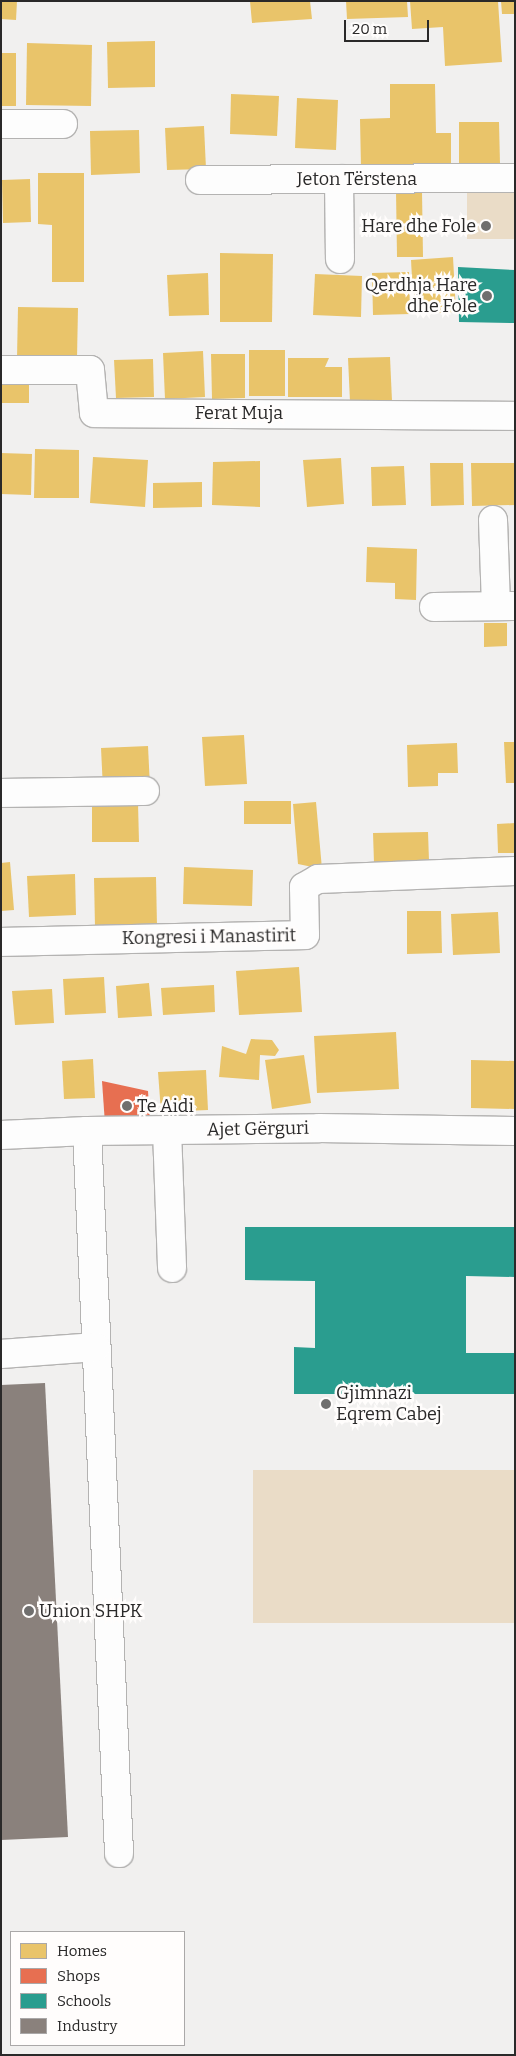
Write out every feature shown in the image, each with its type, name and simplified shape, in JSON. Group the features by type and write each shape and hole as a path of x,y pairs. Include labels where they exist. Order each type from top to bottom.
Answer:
{"street":[{"path":"1,124 63,124"},
{"name":"Jeton Tërstena","path":"200,180 515,178"},
{"path":"339,179 340,259"},
{"name":"Ferat Muja","path":"1,370 90,370 94,413 515,416"},
{"path":"434,607 505,606 493,520"},
{"path":"1,793 145,792"},
{"name":"Kongresi i Manastirit","path":"1,942 305,935 304,887 318,879 515,871"},
{"name":"Ajet Gërguri","path":"1,1135 87,1131 319,1128 515,1130"},
{"path":"167,1130 172,1268"},
{"path":"87,1131 119,1853"},
{"path":"1,1354 96,1347"}],"shaded area":[{"path":"467,191 515,191 515,239 467,239"},
{"path":"253,1470 515,1470 515,1623 253,1623"}],"building: Homes":[{"path":"1,1 17,1 16,20 1,19"},
{"path":"250,1 310,1 312,19 252,23"},
{"path":"346,1 407,1 408,17 347,19"},
{"path":"410,1 498,1 502,62 445,66 443,27 412,29"},
{"path":"501,1 515,1 515,14 502,14"},
{"path":"155,41 155,87 108,88 107,42"},
{"path":"27,43 92,45 91,106 26,105"},
{"path":"1,53 16,53 16,106 1,106"},
{"path":"390,84 435,84 436,133 451,133 451,166 361,168 360,119 390,118"},
{"path":"231,94 279,96 277,136 230,134"},
{"path":"297,98 338,100 336,150 295,148"},
{"path":"459,122 499,122 500,164 459,164"},
{"path":"204,126 206,169 167,170 165,128"},
{"path":"139,130 140,173 91,175 90,131"},
{"path":"38,173 84,173 84,282 52,282 52,225 38,224"},
{"path":"30,179 31,222 3,223 2,180"},
{"path":"396,191 422,191 423,257 397,257"},
{"path":"220,253 273,254 272,322 220,322"},
{"path":"453,257 456,312 414,314 411,260"},
{"path":"409,272 410,314 373,315 372,273"},
{"path":"208,273 209,315 169,316 167,275"},
{"path":"315,274 362,276 361,317 313,315"},
{"path":"18,307 78,308 77,358 17,358"},
{"path":"249,350 285,350 285,396 249,396"},
{"path":"203,351 205,397 165,399 163,353"},
{"path":"211,354 245,354 245,398 212,399"},
{"path":"390,357 392,401 350,402 348,358"},
{"path":"288,358 329,358 325,367 342,367 342,397 288,397"},
{"path":"153,359 154,397 116,398 114,360"},
{"path":"1,380 29,380 29,403 1,403"},
{"path":"35,449 79,450 79,498 34,498"},
{"path":"1,453 32,454 31,495 1,494"},
{"path":"93,457 148,460 145,507 90,503"},
{"path":"341,458 344,504 307,507 303,460"},
{"path":"260,461 260,507 212,505 213,462"},
{"path":"430,463 463,463 464,505 431,506"},
{"path":"471,463 515,463 515,505 472,506"},
{"path":"404,466 406,505 372,506 371,467"},
{"path":"202,482 202,507 153,508 153,483"},
{"path":"367,547 417,549 416,600 395,599 395,583 366,582"},
{"path":"484,623 507,623 507,646 484,647"},
{"path":"244,735 247,784 205,786 202,737"},
{"path":"504,742 515,742 515,783 506,783"},
{"path":"457,743 458,773 438,773 438,786 408,787 407,745"},
{"path":"148,746 150,787 103,789 101,748"},
{"path":"244,801 291,801 291,824 244,824"},
{"path":"316,802 322,869 298,864 293,804"},
{"path":"92,803 138,803 139,842 92,842"},
{"path":"515,823 515,853 498,853 497,824"},
{"path":"428,832 429,861 374,863 373,833"},
{"path":"10,862 14,910 1,911 1,863"},
{"path":"184,867 253,870 252,906 183,904"},
{"path":"75,874 76,915 29,917 27,876"},
{"path":"156,877 157,926 95,927 94,878"},
{"path":"407,911 441,911 442,953 407,954"},
{"path":"498,912 500,953 453,955 451,914"},
{"path":"299,967 302,1012 239,1015 236,971"},
{"path":"104,977 106,1013 65,1015 63,979"},
{"path":"149,983 152,1016 118,1018 116,986"},
{"path":"214,985 215,1012 163,1015 161,988"},
{"path":"52,989 54,1023 15,1025 12,991"},
{"path":"396,1032 399,1089 317,1093 314,1036"},
{"path":"251,1039 272,1040 279,1050 275,1056 260,1055 259,1080 219,1077 222,1046 246,1054"},
{"path":"304,1055 311,1103 272,1109 265,1060"},
{"path":"93,1059 95,1098 64,1099 62,1061"},
{"path":"471,1060 515,1061 515,1109 471,1108"},
{"path":"206,1070 208,1110 161,1112 158,1072"}],"building: Shops":[{"name":"Te Aidi","path":"102,1081 148,1091 150,1121 105,1124"}],"building: Schools":[{"name":"Qerdhja Hare dhe Fole","path":"458,267 515,270 515,323 459,322"},
{"path":"245,1227 515,1227 515,1277 466,1276 466,1353 515,1353 515,1394 294,1394 294,1347 315,1348 315,1281 245,1280"}],"building: Industry":[{"name":"Union SHPK","path":"45,1383 68,1837 1,1840 1,1385"}],"place":[{"name":"Hare dhe Fole","path":"486,226"},
{"name":"Qerdhja Hare dhe Fole","path":"487,296"},
{"name":"Te Aidi","path":"127,1106"},
{"name":"Gjimnazi Eqrem Cabej","path":"326,1404"},
{"name":"Union SHPK","path":"29,1611"}]}
